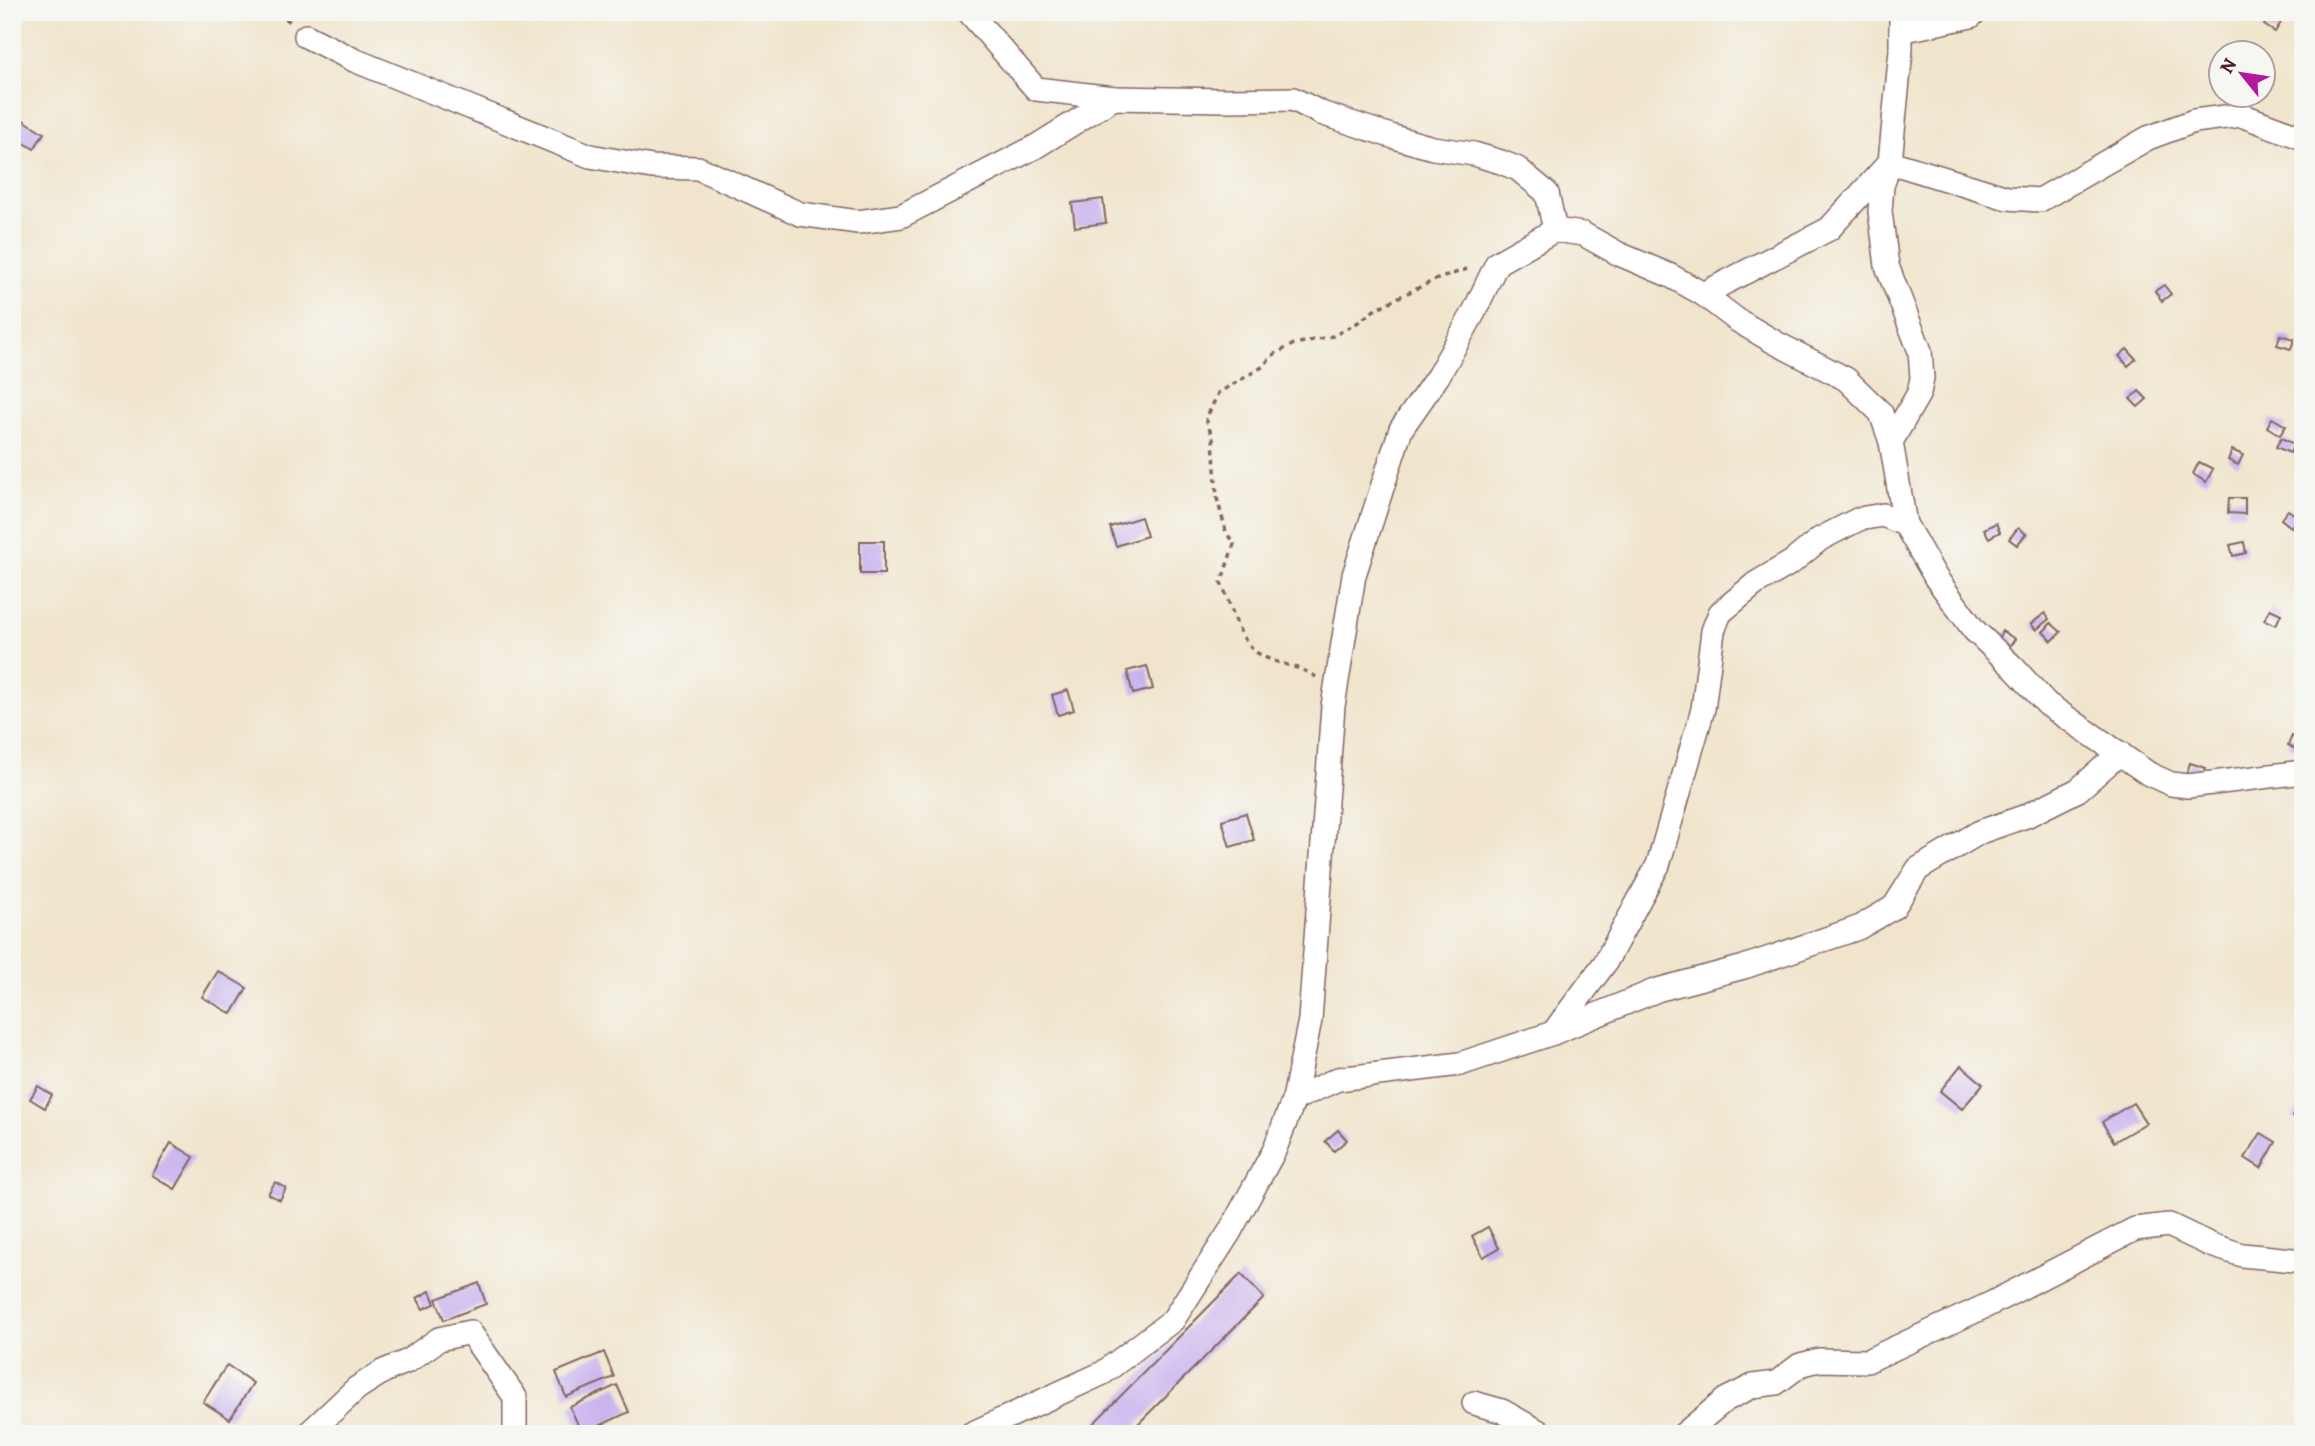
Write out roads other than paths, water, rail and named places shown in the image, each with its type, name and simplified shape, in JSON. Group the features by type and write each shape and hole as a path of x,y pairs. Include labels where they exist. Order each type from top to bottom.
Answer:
{"street":[{"path":"969,12 1036,89 1114,98 1293,99 1321,113 1394,137 1433,148 1474,155 1518,169 1547,192 1555,230"},
{"path":"1891,443 1919,393 1923,363 1887,266 1880,211 1882,186 1890,162 1901,22 1971,16 1975,12"},
{"path":"306,36 354,60 590,156 652,167 698,168 800,214 858,222 901,216 1035,147 1114,98"},
{"path":"1890,162 2007,198 2040,200 2148,138 2194,121 2241,115 2303,138"},
{"path":"1703,294 1829,229 1890,162"},
{"path":"971,1434 1103,1373 1173,1320 1229,1233 1274,1151 1294,1099 1310,1020 1333,706 1354,575 1401,429 1438,376 1474,312 1497,263 1555,230 1583,234 1619,254 1671,276 1776,343 1846,379 1881,413 1891,443 1905,524 1936,578 1974,630 2047,704 2171,784 2188,786 2303,772"},
{"path":"1553,1033 1605,963 1658,865 1703,709 1713,631 1720,613 1755,584 1792,562 1821,538 1859,519 1883,515 1905,524"},
{"path":"1294,1099 1338,1079 1460,1064 1553,1033 1657,990 1744,967 1858,928 1894,907 1918,869 1980,832 2026,817 2078,790 2120,753"},
{"path":"1684,1434 1726,1399 1753,1386 1776,1383 1800,1365 1819,1360 1867,1361 1990,1304 2135,1229 2169,1225 2211,1245 2242,1255 2303,1261"},
{"path":"308,1434 356,1388 384,1371 408,1361 439,1339 470,1332 515,1397 515,1434"},
{"path":"1474,1403 1502,1411 1543,1434"}]}
